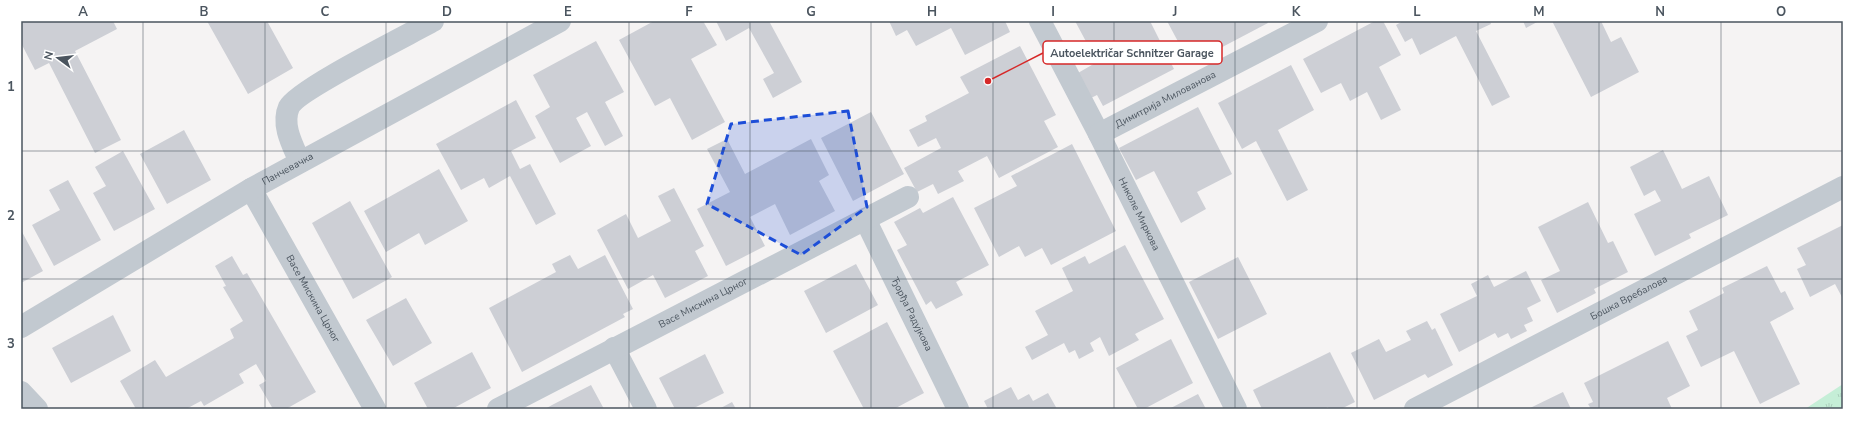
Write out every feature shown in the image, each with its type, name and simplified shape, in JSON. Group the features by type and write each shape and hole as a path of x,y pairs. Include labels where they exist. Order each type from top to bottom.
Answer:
{"street":[{"path":"300,162 288,132 288,112 293,101 317,84 433,21"},
{"name":"Панчевачка","path":"21,328 251,189 560,21"},
{"name":"Николе Миркова","path":"1040,21 1099,134 1236,409"},
{"name":"Димитрија Милованова","path":"1099,134 1317,21"},
{"name":"Бошка Вребалова","path":"1415,409 1843,187"},
{"name":"Васе Мискина Црног","path":"251,189 375,409"},
{"name":"Васе Мискина Црног","path":"498,409 908,197"},
{"name":"Ђорђа Радујкова","path":"865,219 958,409"},
{"path":"614,348 646,409"},
{"path":"21,392 38,409"}],"highlighted area":[{"path":"848,111 867,207 801,255 707,204 731,124"}],"green space":[{"path":"1843,384 1843,409 1805,409"}],"building":[{"path":"21,21 113,21 117,29 75,51 121,140 95,153 49,63 35,70 21,43"},
{"path":"207,21 267,21 293,68 248,94"},
{"path":"654,21 703,21 717,45 691,59 725,122 692,140 670,98 655,106 619,40"},
{"path":"716,21 769,21 802,82 773,98 763,79 774,73 749,28 726,41"},
{"path":"889,21 1005,21 1010,32 965,55 951,28 916,46 907,30 896,36"},
{"path":"1075,21 1150,21 1174,69 1103,106 1097,95 1091,98 1078,73 1097,62"},
{"path":"1167,21 1267,21 1268,23 1190,64"},
{"path":"1375,21 1383,21 1401,55 1379,67 1401,110 1381,120 1367,92 1350,101 1341,83 1321,93 1303,59"},
{"path":"1403,21 1490,21 1491,24 1476,31 1510,97 1492,106 1456,36 1420,55 1412,38 1405,42 1396,25"},
{"path":"1523,21 1539,21 1526,28"},
{"path":"1552,21 1601,21 1611,42 1621,37 1639,72 1591,97"},
{"path":"596,41 624,92 605,102 623,136 605,146 587,112 576,118 591,146 560,163 535,116 550,107 533,75"},
{"path":"1020,46 1056,115 1044,121 1058,147 999,178 987,156 958,171 964,181 938,194 933,184 917,192 904,168 941,148 936,138 918,147 909,130 927,121 925,116 969,93 960,77"},
{"path":"1291,65 1314,110 1278,130 1308,190 1287,201 1256,141 1242,149 1218,103"},
{"path":"516,100 536,138 511,151 520,169 530,164 556,214 536,225 510,176 489,188 484,178 461,190 436,144"},
{"path":"1198,107 1232,174 1197,192 1206,209 1181,223 1154,171 1136,180 1119,148"},
{"path":"871,112 904,174 853,201 821,138"},
{"path":"184,130 211,180 167,204 140,154"},
{"path":"727,139 745,174 811,139 829,175 819,181 835,211 790,235 775,204 750,217 765,246 726,266 697,209 730,192 707,149"},
{"path":"1072,144 1116,231 1051,265 1042,248 1025,257 1019,246 999,257 974,208 1017,186 1011,176"},
{"path":"1663,150 1682,189 1709,176 1728,215 1689,234 1691,238 1655,256 1634,214 1661,201 1655,190 1644,196 1630,167"},
{"path":"123,151 155,209 114,231 93,193 106,186 95,167"},
{"path":"439,169 468,221 425,245 419,233 386,252 364,211"},
{"path":"68,180 101,240 54,266 32,225 60,210 49,190"},
{"path":"674,188 704,246 695,251 708,276 665,298 653,275 628,289 597,230 626,214 638,238 671,221 658,196"},
{"path":"953,197 989,265 956,282 963,295 936,309 931,301 926,305 897,250 907,245 894,222 920,208 923,213"},
{"path":"350,201 392,277 353,299 312,223"},
{"path":"1588,202 1608,243 1613,241 1628,272 1594,289 1596,293 1557,313 1541,280 1560,271 1538,227"},
{"path":"1843,225 1843,299 1835,284 1810,297 1797,269 1806,265 1797,248"},
{"path":"21,230 43,271 21,283"},
{"path":"1125,245 1164,319 1135,334 1139,340 1109,356 1100,337 1090,343 1094,351 1079,359 1075,350 1069,353 1064,343 1032,360 1025,347 1048,335 1035,311 1073,291 1062,268 1085,256 1089,264"},
{"path":"570,255 578,269 605,255 633,309 623,314 625,317 522,372 489,308 556,272 552,264"},
{"path":"232,256 243,275 247,273 316,392 286,409 273,409 259,385 266,381 256,364 239,374 244,383 204,406 201,401 186,409 136,409 120,381 155,360 166,377 234,338 230,329 243,321 223,287 226,286 215,266"},
{"path":"1238,257 1267,314 1218,339 1189,282"},
{"path":"856,264 878,305 826,333 804,291"},
{"path":"1767,266 1781,293 1785,291 1794,309 1770,322 1800,384 1760,404 1734,351 1701,367 1686,336 1698,330 1689,311 1724,293 1722,288"},
{"path":"1526,271 1541,301 1527,308 1533,321 1524,325 1527,331 1511,339 1508,333 1498,338 1495,333 1459,352 1440,314 1477,296 1471,284 1488,275 1494,287"},
{"path":"406,298 432,343 393,366 366,320"},
{"path":"113,315 131,351 71,383 52,348"},
{"path":"1427,321 1432,330 1435,328 1453,365 1428,378 1425,374 1374,400 1351,353 1379,339 1386,352 1411,340 1406,331"},
{"path":"887,322 924,393 894,409 864,409 833,351"},
{"path":"1171,339 1193,383 1144,409 1138,409 1116,368"},
{"path":"1668,341 1690,386 1667,398 1672,409 1591,409 1588,404 1593,402 1584,383"},
{"path":"472,352 491,388 452,409 428,409 414,383"},
{"path":"1330,352 1355,402 1341,409 1329,409 1328,407 1324,409 1262,409 1253,390"},
{"path":"705,354 724,393 692,409 675,409 659,378"},
{"path":"591,385 604,409 545,409 552,405"},
{"path":"1011,387 1018,400 1029,394 1033,401 1048,393 1057,409 988,409 984,401"},
{"path":"1563,392 1571,409 1528,409"},
{"path":"1198,394 1206,409 1169,409"},
{"path":"732,402 736,409 719,409"}],"place":[{"name":"Autoelektričar Schnitzer Garage","path":"988,81"}]}
